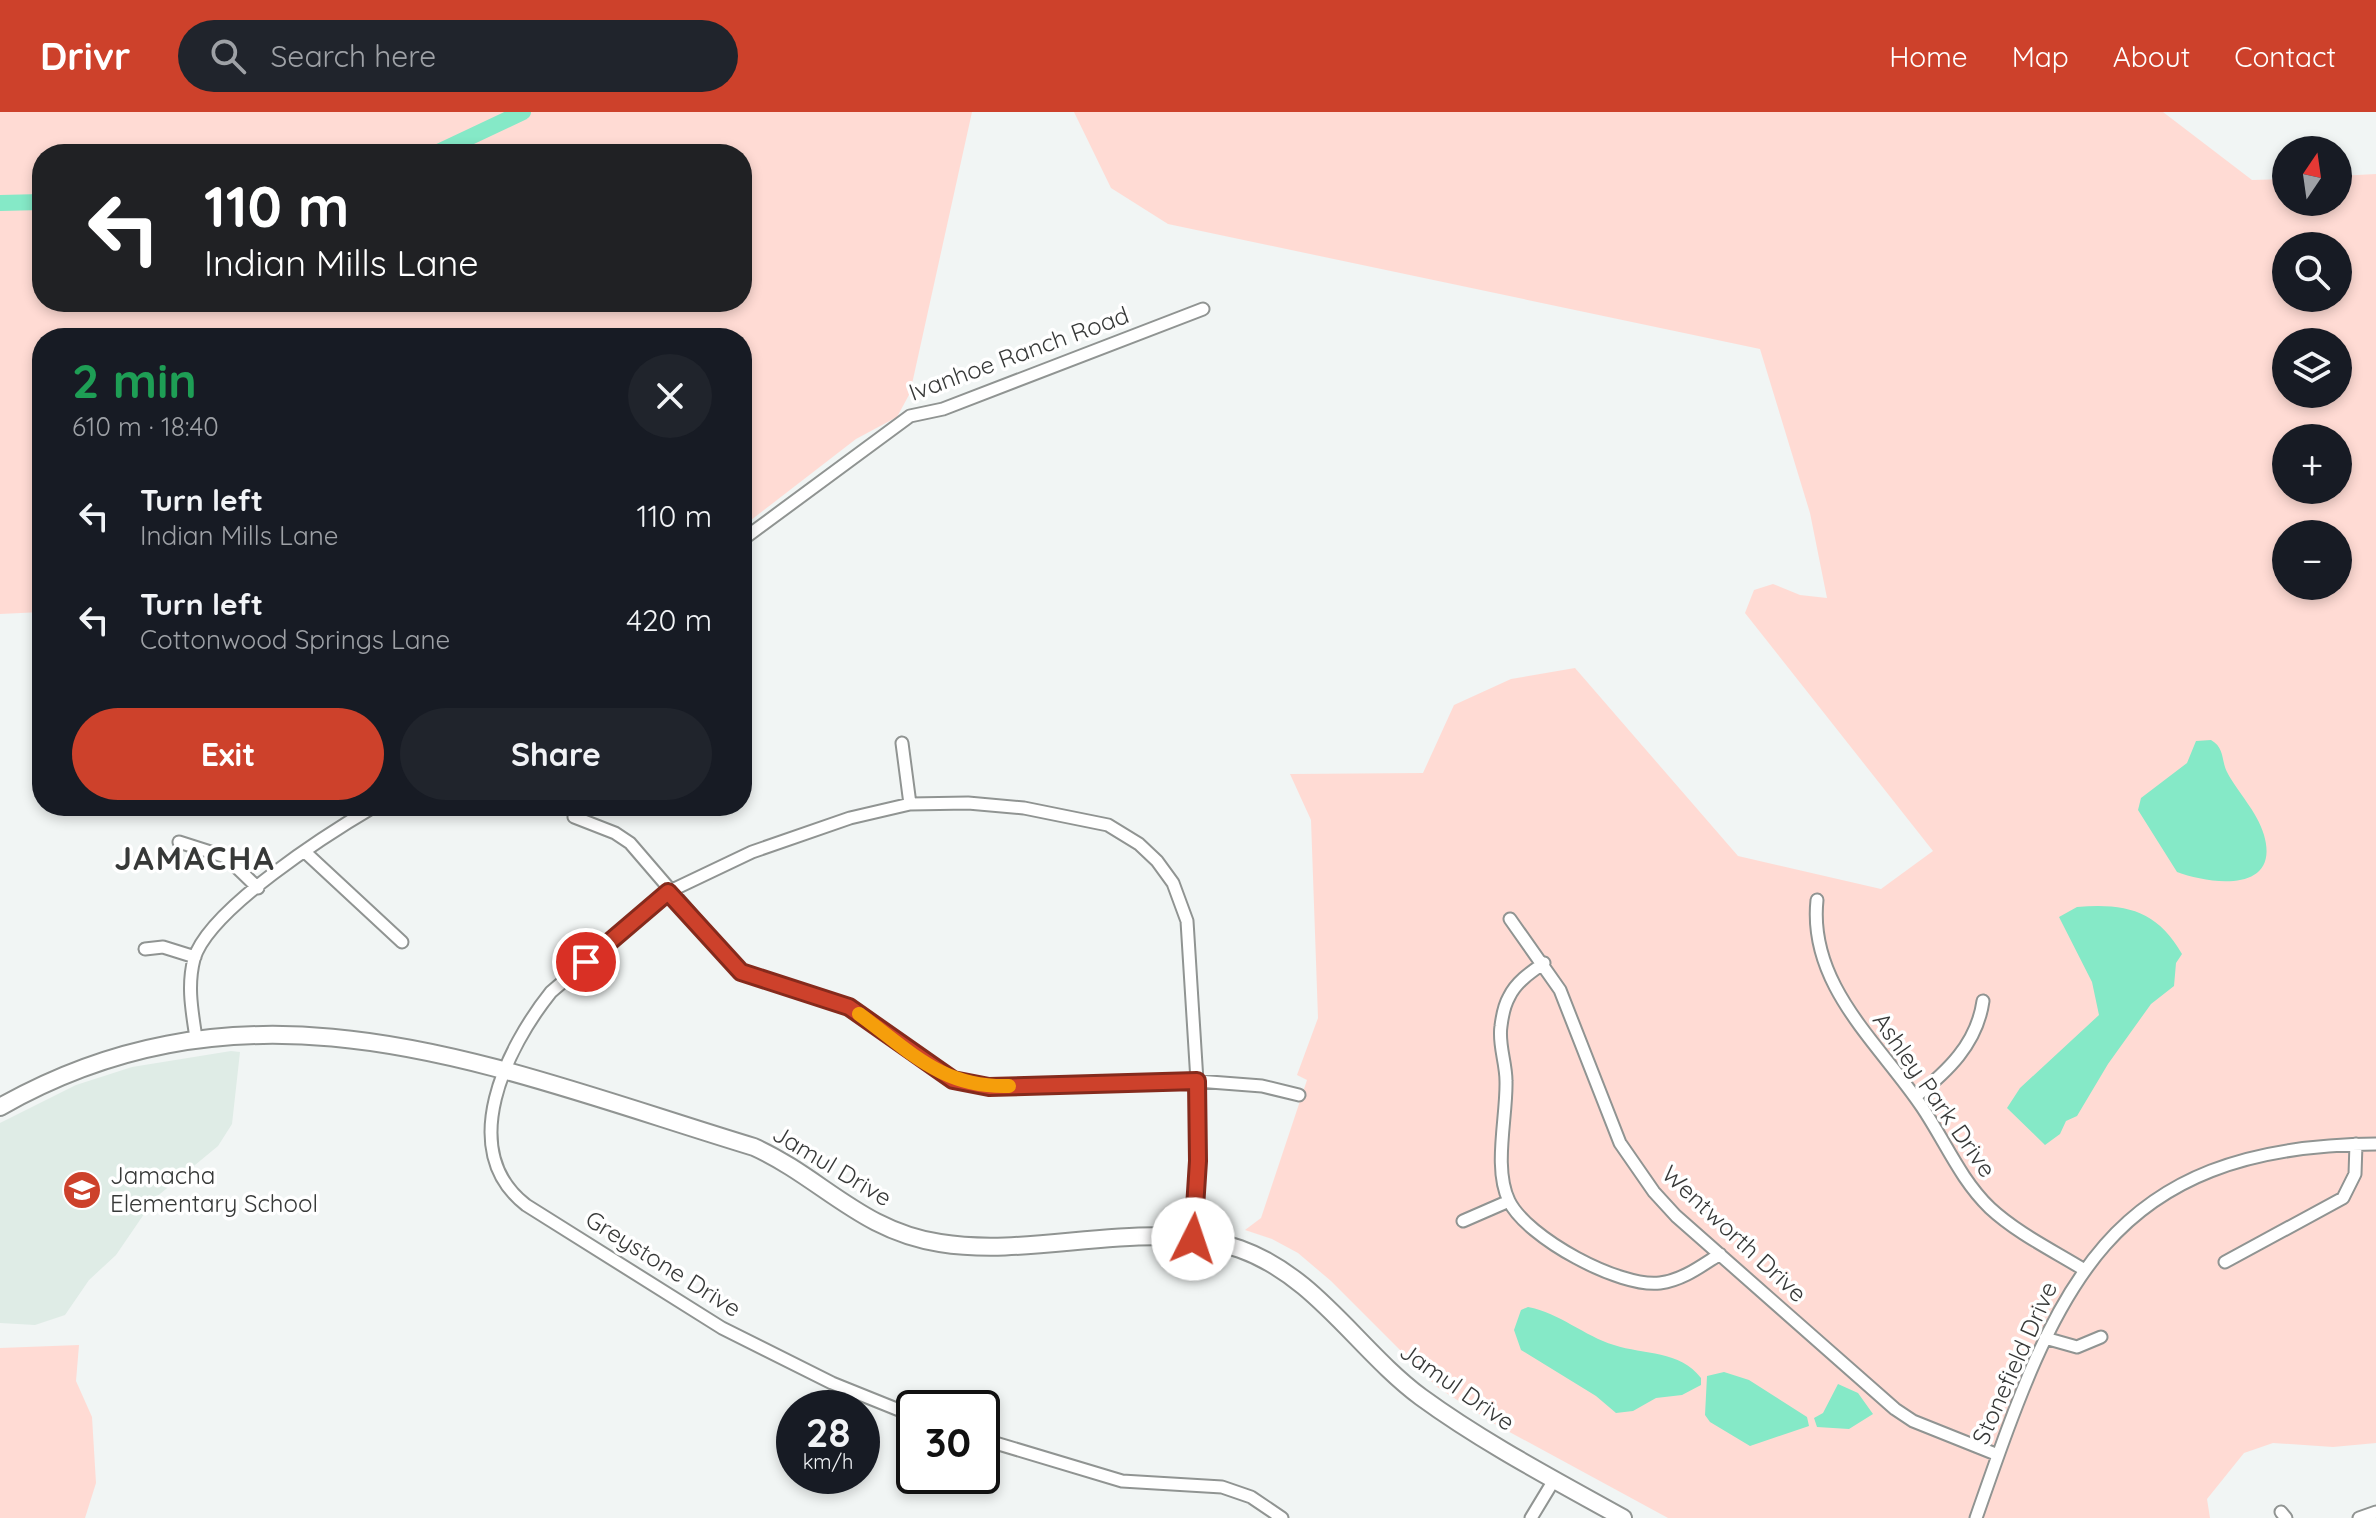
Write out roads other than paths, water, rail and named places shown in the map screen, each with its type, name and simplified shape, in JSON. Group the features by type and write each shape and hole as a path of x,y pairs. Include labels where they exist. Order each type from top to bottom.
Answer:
{"street":[{"name":"Ivanhoe Ranch Road","path":"752,533 910,416 943,409 1203,309"},
{"path":"902,743 910,804"},
{"name":"Greystone Drive","path":"896,1409 832,1383 722,1328 518,1199 496,1169 489,1140 491,1115 518,1041 551,992 668,892 804,832 910,804 968,803 1088,819 1119,830 1149,852 1173,883 1187,921 1197,1081 1198,1161 1193,1239"},
{"path":"196,1038 189,988 195,957 219,918 351,816"},
{"path":"574,817 615,833 630,843 668,892 741,972 849,1007 953,1080 989,1087 1197,1081 1262,1086 1299,1095"},
{"path":"179,842 226,857 258,888"},
{"path":"305,852 402,942"},
{"name":"Ashley Park Drive","path":"1817,900 1815,921 1829,974 1842,1002 1915,1097 1946,1151 1991,1209 2083,1269"},
{"name":"Wentworth Drive","path":"1510,919 1544,963 1569,1011 1595,1088 1620,1143 1654,1192 1904,1416 1998,1455"},
{"path":"145,949 163,947 195,957"},
{"path":"1544,963 1527,974 1509,997 1500,1028 1506,1088 1506,1126 1501,1153 1509,1201 1525,1222 1545,1238 1628,1281 1657,1284 1674,1280 1720,1254"},
{"path":"1915,1097 1951,1069 1965,1049 1983,1001"},
{"name":"Jamul Drive","path":"0,1107 86,1066 131,1051 196,1038 262,1033 343,1036 394,1044 506,1071 754,1147 781,1160 866,1219 914,1238 966,1245 1193,1239 1240,1249 1287,1272 1420,1396 1554,1480 1623,1518"},
{"path":"2225,1262 2343,1198 2355,1174 2356,1144"},
{"name":"Stonefield Drive","path":"1976,1518 2045,1338 2083,1269 2137,1212 2198,1175 2272,1152 2376,1144"},
{"path":"1463,1221 1509,1201"},
{"path":"2045,1338 2077,1347 2101,1337"},
{"path":"1000,1444 1122,1481 1222,1487 1251,1497 1282,1518"},
{"path":"1531,1518 1554,1480"},
{"path":"2359,1518 2376,1512"}],"waterway":[{"path":"455,144 523,112"},
{"path":"0,203 32,202"}],"place":[{"name":"Jamacha Elementary School","path":"82,1190"}],"district":[{"name":"JAMACHA","path":"195,859"}]}
